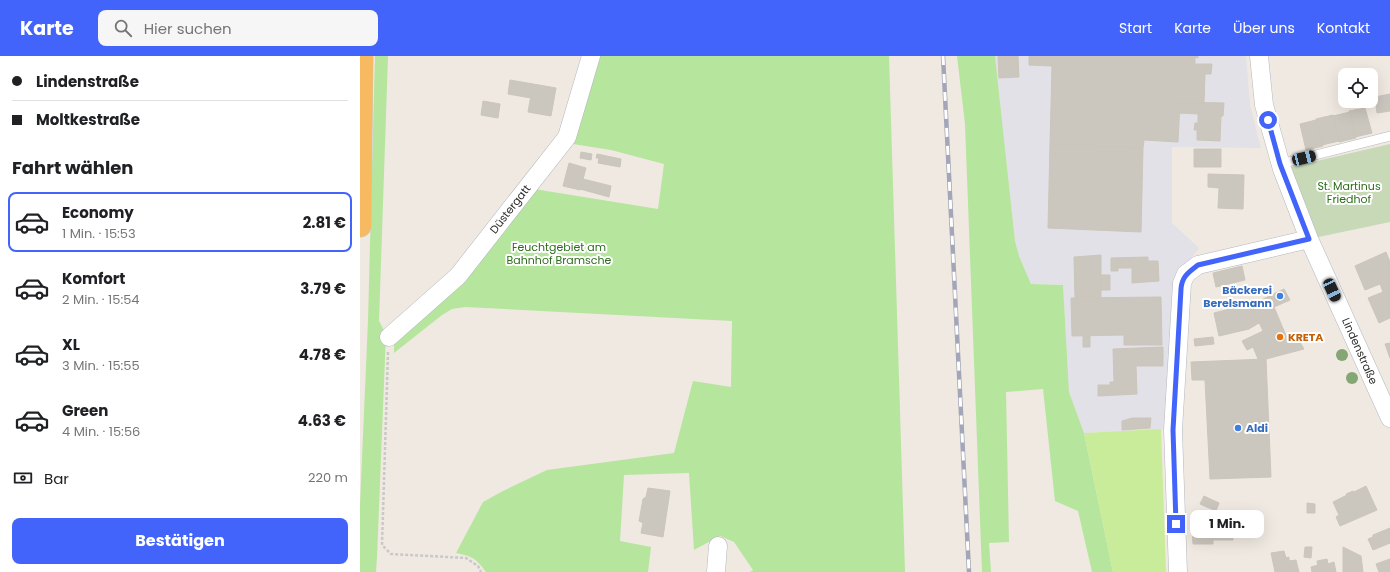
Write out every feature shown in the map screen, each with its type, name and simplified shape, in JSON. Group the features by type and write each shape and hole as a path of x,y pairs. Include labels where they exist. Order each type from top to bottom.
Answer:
{"highway":[{"path":"360,226 362,56"}],"street":[{"name":"Düstergatt","path":"389,337 458,276 566,137 591,56"},
{"name":"Lindenstraße","path":"1259,56 1264,105 1280,164 1309,239 1389,414"},
{"path":"1178,572 1173,430 1182,283 1186,274 1198,265 1309,239"},
{"path":"716,572 718,546"}],"lane":[{"path":"1280,164 1390,136"}],"path":[{"path":"389,337 382,545 391,554 466,558 478,566 481,572"}],"shaded area":[{"path":"995,56 1246,56 1250,105 1261,148 1172,147 1172,223 1199,248 1177,281 1166,429 1084,433 1069,392 1063,285 1031,284 1019,256 1015,241"}],"green space":[{"path":"375,56 388,56 379,321 386,334 376,572 360,572 360,505 368,320"},
{"name":"Feuchtgebiet am Bahnhof Bramsche","path":"597,56 889,56 905,572 750,572 753,570 734,542 720,536 694,550 689,473 624,475 620,541 651,547 648,572 486,572 474,559 466,555 456,553 483,502 547,470 674,453 693,381 731,387 732,321 465,307 452,309 442,315 394,353 394,344 399,335 534,189 658,209 664,164 611,150 573,144"},
{"path":"957,56 995,56 1015,241 1019,256 1031,284 1063,285 1069,392 1084,433 1113,572 1092,572 1078,511 1055,501 1043,389 1006,392 1009,542 989,543 991,572 982,572 965,124"},
{"name":"St. Martinus Friedhof","path":"1390,144 1390,222 1309,239 1282,169"},
{"path":"1161,429 1166,572 1113,572 1084,433"}],"building":[{"path":"998,56 1018,56 1019,77 999,78"},
{"path":"1029,56 1198,56 1198,58 1195,57 1195,64 1212,64 1211,74 1205,74 1204,103 1180,102 1178,142 1144,140 1143,148 1050,145 1052,66 1029,65"},
{"path":"510,80 533,84 531,98 508,94"},
{"path":"533,84 556,88 551,116 528,112"},
{"path":"1390,94 1390,111 1377,113 1378,96"},
{"path":"483,101 500,104 498,118 481,115"},
{"path":"1180,102 1224,103 1223,116 1221,116 1220,141 1197,140 1197,130 1194,130 1195,123 1198,123 1198,114 1179,113"},
{"path":"1365,108 1372,133 1355,137 1349,111"},
{"path":"1350,112 1356,138 1339,142 1333,116"},
{"path":"1333,115 1339,141 1322,145 1316,119"},
{"path":"1316,120 1323,146 1306,150 1300,124"},
{"path":"1050,145 1143,148 1141,232 1048,228"},
{"path":"1194,149 1221,149 1221,167 1194,167"},
{"path":"581,152 592,154 591,160 580,158"},
{"path":"597,154 621,159 620,167 598,163 599,158 596,158"},
{"path":"569,163 586,168 580,190 563,186"},
{"path":"1208,174 1244,175 1243,209 1218,208 1219,188 1208,187"},
{"path":"583,179 611,186 609,197 580,189"},
{"path":"1386,252 1390,262 1390,318 1379,323 1368,298 1383,292 1380,284 1365,290 1355,266"},
{"path":"1101,255 1101,298 1075,298 1074,257"},
{"path":"1148,257 1148,261 1158,261 1159,281 1132,283 1132,268 1118,268 1118,271 1111,271 1111,258"},
{"path":"1242,266 1245,280 1216,287 1213,273"},
{"path":"1101,275 1110,275 1110,290 1101,290"},
{"path":"1284,289 1290,300 1274,307 1287,338 1295,334 1304,349 1266,359 1258,359 1253,347 1247,350 1242,341 1263,331 1251,305"},
{"path":"1161,297 1162,345 1124,345 1124,335 1072,336 1071,298"},
{"path":"1251,305 1259,323 1249,329 1219,336 1214,313 1241,306 1242,309"},
{"path":"1083,336 1090,336 1090,347 1083,347"},
{"path":"1213,337 1214,344 1195,346 1194,339"},
{"path":"1390,343 1390,358 1385,344"},
{"path":"1163,347 1163,366 1136,366 1137,394 1098,396 1098,385 1110,385 1110,382 1114,382 1113,349"},
{"name":"Aldi","path":"1266,359 1271,477 1210,479 1205,380 1192,380 1191,362"},
{"path":"1132,418 1151,418 1150,428 1122,430 1122,421"},
{"path":"1366,486 1377,510 1340,526 1336,517 1339,515 1333,502 1347,495 1346,494"},
{"path":"648,488 670,491 663,537 641,533 643,523 639,521 643,499 646,497"},
{"path":"1204,496 1219,503 1216,511 1200,504"},
{"path":"1307,503 1315,504 1315,513 1307,513"},
{"path":"1232,519 1233,540 1213,540 1213,544 1193,544 1192,527 1211,526 1211,520"},
{"path":"1390,528 1390,543 1373,550 1368,539 1373,537 1373,535"},
{"path":"1305,547 1312,547 1311,558 1304,557"},
{"path":"1343,547 1361,556 1363,572 1343,572"},
{"path":"1284,551 1286,558 1289,557 1289,561 1296,560 1299,572 1275,572 1271,553"},
{"path":"1327,559 1328,564 1334,562 1336,572 1319,572 1317,561"},
{"path":"1390,559 1390,572 1379,572 1376,564"},
{"path":"1318,565 1319,572 1312,572 1311,567"}],"railway":[{"path":"943,56 969,572"}],"place":[{"name":"Bäckerei Berelsmann","path":"1280,296"},
{"name":"KRETA","path":"1280,337"},
{"name":"Aldi","path":"1238,428"}],"route":[{"path":"1176,524 1173,430 1181,289 1184,278 1186,274 1198,265 1309,239 1280,164 1268,120"}]}
